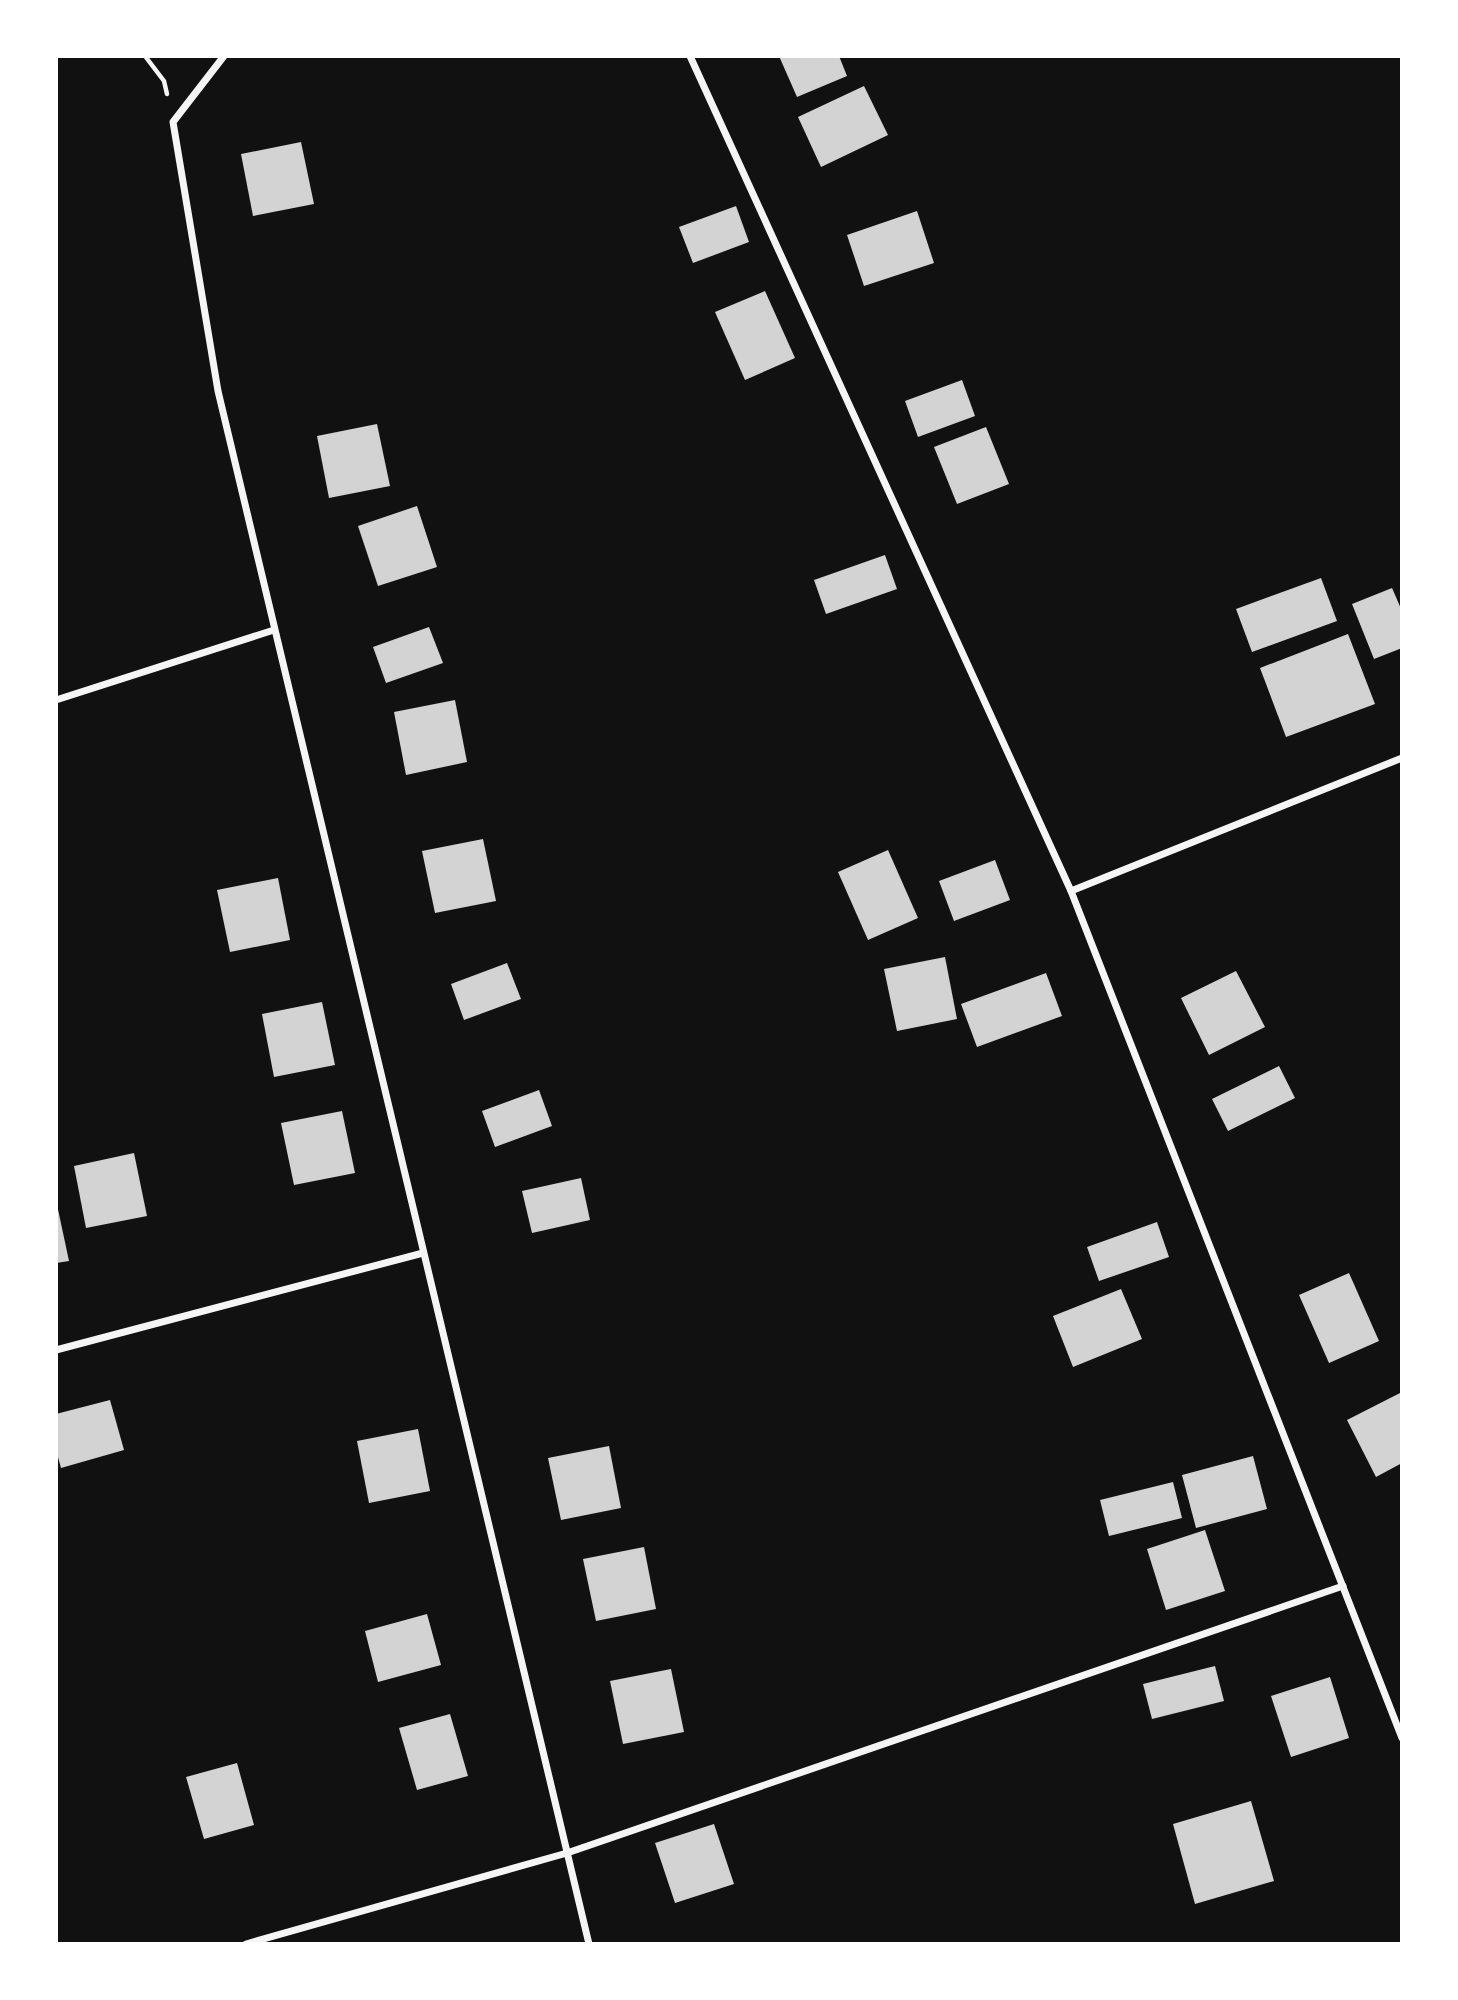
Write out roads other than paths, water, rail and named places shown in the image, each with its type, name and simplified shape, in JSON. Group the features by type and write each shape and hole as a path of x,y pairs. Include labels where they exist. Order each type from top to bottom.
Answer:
{"street":[{"path":"224,56 173,122 218,391 589,1944"},
{"path":"690,56 1071,891 1402,1738"},
{"path":"56,699 274,630"},
{"path":"1071,891 1402,758"},
{"path":"56,1350 423,1253"},
{"path":"246,1944 567,1853 1343,1586"}]}
